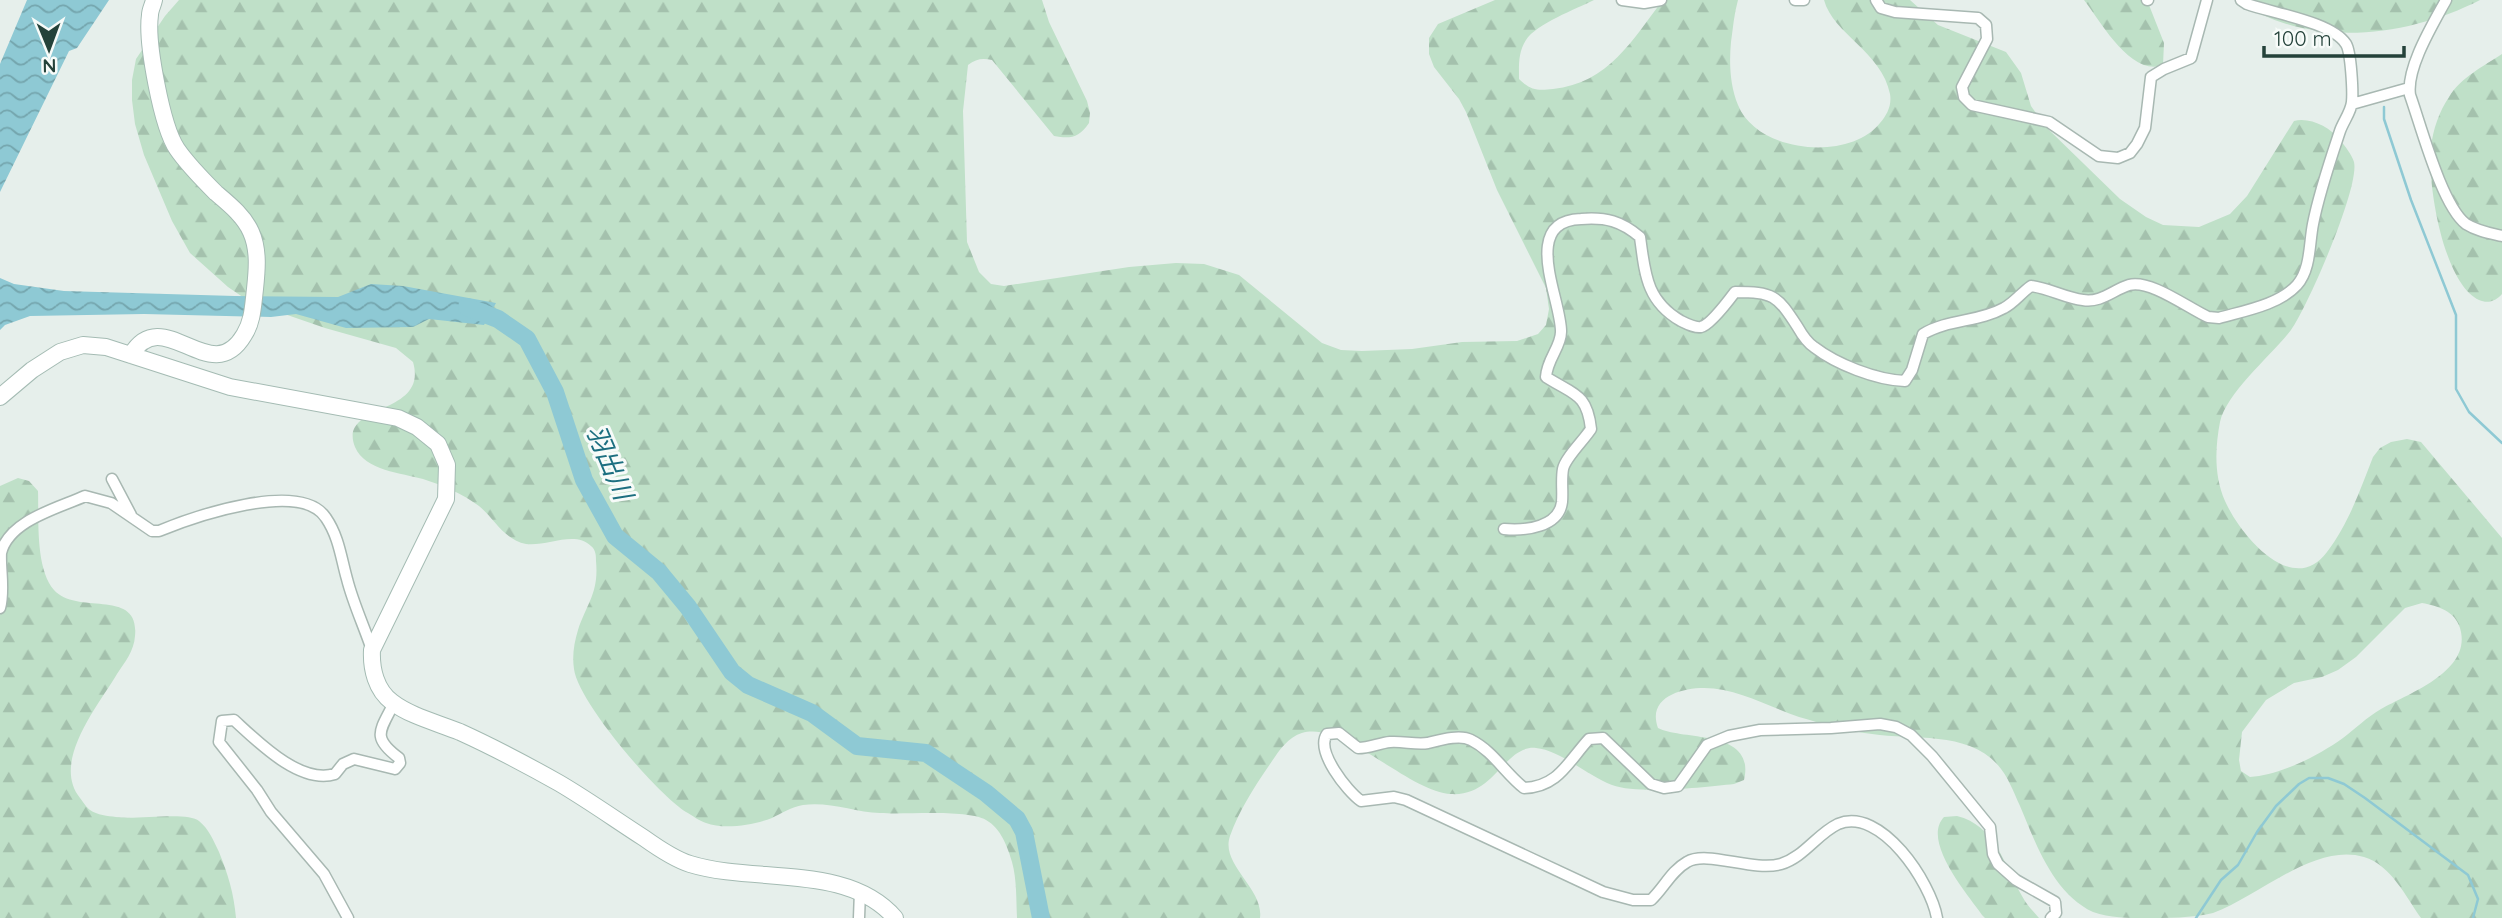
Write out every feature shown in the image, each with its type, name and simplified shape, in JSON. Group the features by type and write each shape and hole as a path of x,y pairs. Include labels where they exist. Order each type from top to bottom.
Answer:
{"street":[{"path":"131,355 137,344 146,337 158,336 204,354 219,354 238,344 251,324 257,272 257,250 251,231 241,216 187,162 175,146 162,104 150,44 150,15 154,0"},
{"path":"1622,0 1644,3 1661,0"},
{"path":"1796,0 1804,0"},
{"path":"1876,0 1881,8 1895,12 1978,18 1986,25 1987,39 1962,87 1964,97 1972,105 1984,110 2049,121 2099,156 2118,158 2130,153 2145,128 2151,77 2192,58 2207,0"},
{"path":"1504,529 1544,525 1554,519 1561,509 1563,468 1591,429 1585,404 1577,395 1546,377 1547,365 1561,336 1561,323 1549,279 1549,243 1555,231 1573,219 1615,220 1640,237 1648,285 1656,300 1671,315 1689,325 1702,327 1708,323 1735,292 1771,296 1780,300 1813,347 1885,380 1905,381 1912,370 1923,334 1934,327 1988,315 2007,307 2031,286 2082,300 2097,300 2129,285 2143,283 2208,317 2219,318 2280,298 2295,288 2303,278 2322,188 2352,104 2346,44 2321,27 2275,14 2241,0"},
{"path":"2446,0 2430,30 2409,88 2444,191 2455,211 2464,223 2479,231 2502,236"},
{"path":"2352,104 2409,88"},
{"path":"0,397 32,370 60,352 83,345 106,347 230,387 398,418 417,427 438,444 447,465 446,499 372,650"},
{"path":"112,479 133,518"},
{"path":"0,608 1,553 6,544 28,520 85,496 111,503 152,531 236,505 258,502 306,503 321,511 340,547 347,579 372,650 374,676 381,692 394,704 463,734 560,784 660,849 687,863 751,876 838,884 860,891 883,904 895,918"},
{"path":"348,918 324,874 271,812 219,742 220,725 222,721 234,720 270,753 301,770 322,776 335,774 343,764 354,759 395,769 400,763 399,758 383,746 380,739 380,732 394,704"},
{"path":"1937,918 1928,894 1900,848 1880,832 1854,822 1840,823 1781,864 1766,866 1737,864 1721,859 1689,860 1675,871 1651,900 1633,900 1603,892 1406,800 1394,797 1362,801 1349,792 1328,758 1323,745 1324,737 1327,734 1339,733 1358,748 1370,748 1386,742 1426,743 1440,739 1469,738 1493,756 1524,788 1539,788 1558,777 1589,739 1603,738 1651,784 1664,788 1678,786 1707,745 1729,736 1760,730 1880,724 1896,727 1911,735 1932,756 1990,827 1993,854 1998,864 2017,880 2055,902 2056,913 2051,918"},
{"path":"859,918 860,891"}],"green space":[{"path":"179,0 1042,0 1049,22 1087,101 1089,123 1082,132 1074,136 1054,136 992,60 974,61 968,65 963,111 967,242 979,272 991,284 1004,286 1129,267 1176,263 1204,264 1239,275 1322,343 1341,350 1412,349 1462,342 1517,341 1538,334 1546,325 1549,309 1546,288 1497,190 1466,112 1434,67 1429,54 1429,38 1438,24 1495,0 1594,0 1538,28 1523,45 1519,79 1530,88 1542,90 1573,85 1604,69 1629,44 1663,0 1738,0 1730,58 1738,105 1748,121 1764,134 1804,147 1826,147 1847,143 1866,135 1885,117 1890,106 1890,94 1878,66 1837,23 1824,0 1910,0 1938,25 2006,52 2021,73 2031,106 2047,128 2120,199 2163,225 2199,227 2230,214 2247,196 2294,121 2307,120 2319,124 2336,135 2353,159 2354,175 2349,196 2320,274 2299,317 2224,410 2220,422 2216,462 2221,491 2242,529 2268,556 2283,565 2298,568 2313,565 2327,552 2342,530 2373,457 2380,448 2391,442 2407,439 2421,442 2502,538 2502,918 2421,918 2397,883 2382,867 2364,857 2345,854 2307,864 2213,913 2162,918 2126,918 2099,914 2079,904 2057,880 2040,851 2007,779 1985,753 1970,746 1938,739 1844,729 1799,717 1729,691 1704,688 1685,690 1661,702 1657,709 1658,728 1715,740 1739,752 1745,764 1744,780 1734,784 1672,789 1624,788 1603,781 1555,753 1536,748 1515,754 1478,788 1466,793 1451,794 1433,790 1348,742 1328,734 1309,732 1292,738 1279,751 1257,784 1230,836 1231,857 1256,897 1260,918 1017,918 1015,876 1008,851 996,828 977,817 950,813 880,813 812,804 794,807 772,818 748,825 721,826 703,822 673,802 639,768 589,703 579,684 573,659 578,630 596,581 596,557 593,548 577,539 534,544 518,542 505,533 479,506 459,494 430,481 385,470 367,461 355,447 353,433 359,422 408,392 414,380 413,362 396,348 325,328 250,302 228,287 190,253 172,221 144,155 135,124 132,100 136,59","holes":["2422,603 2450,613 2458,622 2461,643 2457,657 2448,668 2436,679 2376,712 2343,738 2310,758 2274,773 2250,777 2241,771 2239,760 2242,732 2266,700 2294,683 2322,677 2338,670 2356,657 2405,608"]},
{"path":"2084,0 2147,0 2164,43 2163,65 2151,67 2128,56"},
{"path":"2237,0 2480,0 2422,23 2358,33 2326,32 2295,26 2265,16"},
{"path":"2502,54 2502,294 2486,302 2466,290 2447,254 2435,207 2431,147 2439,115 2454,90 2473,73"},
{"path":"18,478 29,481 38,491 41,556 48,581 54,590 77,601 118,607 128,612 134,621 135,636 131,651 80,734 71,768 72,784 86,806 99,814 125,818 173,816 199,821 206,828 222,860 232,892 236,918 0,918 0,486"},
{"path":"1957,816 1981,828 1990,837 2024,899 2039,918 1985,918 1982,915 1949,867 1938,840 1938,827 1944,817"}],"water":[{"path":"27,0 109,0 77,48 69,51 0,192 0,64"},
{"path":"0,278 14,284 64,291 235,296 338,297 371,284 403,286 496,303 484,325 429,319 413,327 346,328 296,314 271,317 144,314 30,316 5,325 0,330"}],"waterway":[{"path":"2384,107 2384,119 2411,200 2456,315 2456,389 2469,412 2502,443"},
{"name":"羽出川","path":"467,307 498,319 527,339 555,392 584,480 615,536 659,572 688,607 732,672 748,685 812,713 857,746 926,753 986,793 1017,819 1024,832 1041,918"},
{"path":"2196,918 2221,880 2238,865 2276,806 2309,778 2328,778 2344,784 2468,875 2478,899 2473,918"}]}
